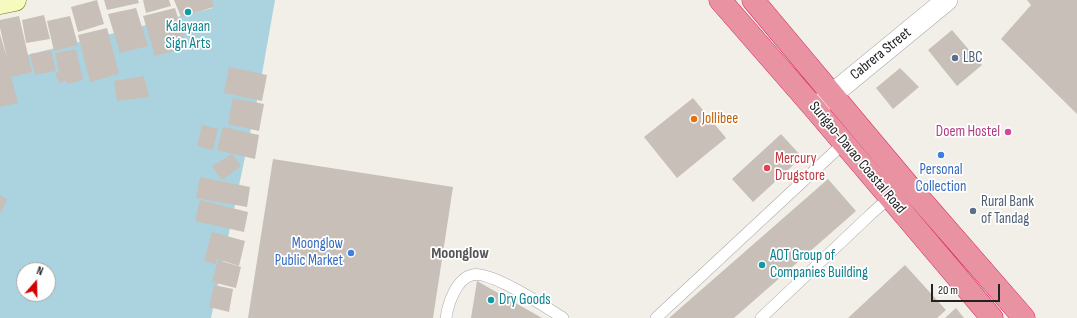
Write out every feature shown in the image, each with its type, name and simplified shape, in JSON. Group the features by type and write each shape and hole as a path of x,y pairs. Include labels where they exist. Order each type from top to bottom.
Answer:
{"highway":[{"name":"Surigao-Davao Coastal Road","path":"720,0 815,109 992,318"},
{"name":"Surigao-Davao Coastal Road","path":"753,0 908,185 1024,318"}],"main road":[{"path":"0,4 15,0"}],"street":[{"name":"Cabrera Street","path":"815,109 947,0"}],"lane":[{"path":"656,318 844,143"},
{"path":"761,318 890,197"},
{"path":"446,318 446,312 454,292 463,280 472,275 485,275 563,318"}],"water":[{"path":"211,0 275,0 259,91 211,318 0,318 0,62 213,8"}],"building":[{"path":"97,0 104,24 78,32 71,7"},
{"path":"104,0 138,0 139,3 107,10"},
{"path":"143,0 169,0 171,6 146,13"},
{"name":"Kalayaan Sign Arts","path":"174,0 212,0 214,7 181,17"},
{"path":"1027,0 1077,0 1077,114 1001,39 1031,5"},
{"path":"136,8 148,46 120,53 108,14"},
{"path":"175,8 187,48 155,56 143,16"},
{"path":"44,15 50,39 26,43 22,20"},
{"path":"19,16 32,72 11,77 18,103 0,107 0,34 7,58 0,28 0,20"},
{"path":"70,16 78,45 54,51 47,21"},
{"path":"107,28 119,74 90,82 78,35"},
{"name":"LBC","path":"952,30 982,65 957,86 928,50"},
{"path":"76,49 83,80 67,84 66,81 59,83 55,73 59,72 55,53"},
{"path":"51,50 56,71 35,75 30,54"},
{"path":"229,67 267,75 262,101 224,93"},
{"path":"900,68 919,87 893,109 876,88"},
{"path":"144,76 149,97 117,101 114,81"},
{"path":"233,98 264,104 259,131 228,124"},
{"path":"693,98 726,138 677,178 644,137"},
{"path":"202,125 218,129 213,150 197,146"},
{"path":"223,127 259,135 255,159 217,150"},
{"name":"Mercury Drugstore","path":"781,134 802,157 753,202 732,179"},
{"path":"232,154 241,166 222,180 212,166"},
{"name":"Moonglow Public Market","path":"273,159 453,187 433,318 248,318"},
{"path":"200,177 250,187 247,207 196,198"},
{"name":"AOT Group of Companies Building","path":"828,179 856,211 734,318 669,318"},
{"path":"0,195 7,199 0,214"},
{"path":"200,200 248,212 244,232 195,221"},
{"path":"212,232 245,241 239,266 217,259 215,264 204,261"},
{"path":"218,260 241,267 236,288 212,282"},
{"path":"905,265 946,310 937,318 848,318"},
{"name":"Dry Goods","path":"477,281 542,318 471,318"},
{"path":"214,285 233,289 229,312 209,307"},
{"path":"956,308 964,318 945,318"}],"place":[{"name":"Kalayaan Sign Arts","path":"188,12"},
{"name":"LBC","path":"955,58"},
{"name":"Jollibee","path":"694,119"},
{"name":"Doem Hostel","path":"1008,132"},
{"name":"Personal Collection","path":"941,155"},
{"name":"Mercury Drugstore","path":"767,168"},
{"name":"Rural Bank of Tandag","path":"973,211"},
{"name":"Moonglow Public Market","path":"351,253"},
{"name":"AOT Group of Companies Building","path":"762,265"},
{"name":"Dry Goods","path":"491,300"}],"district":[{"name":"Moonglow","path":"460,254"}]}
